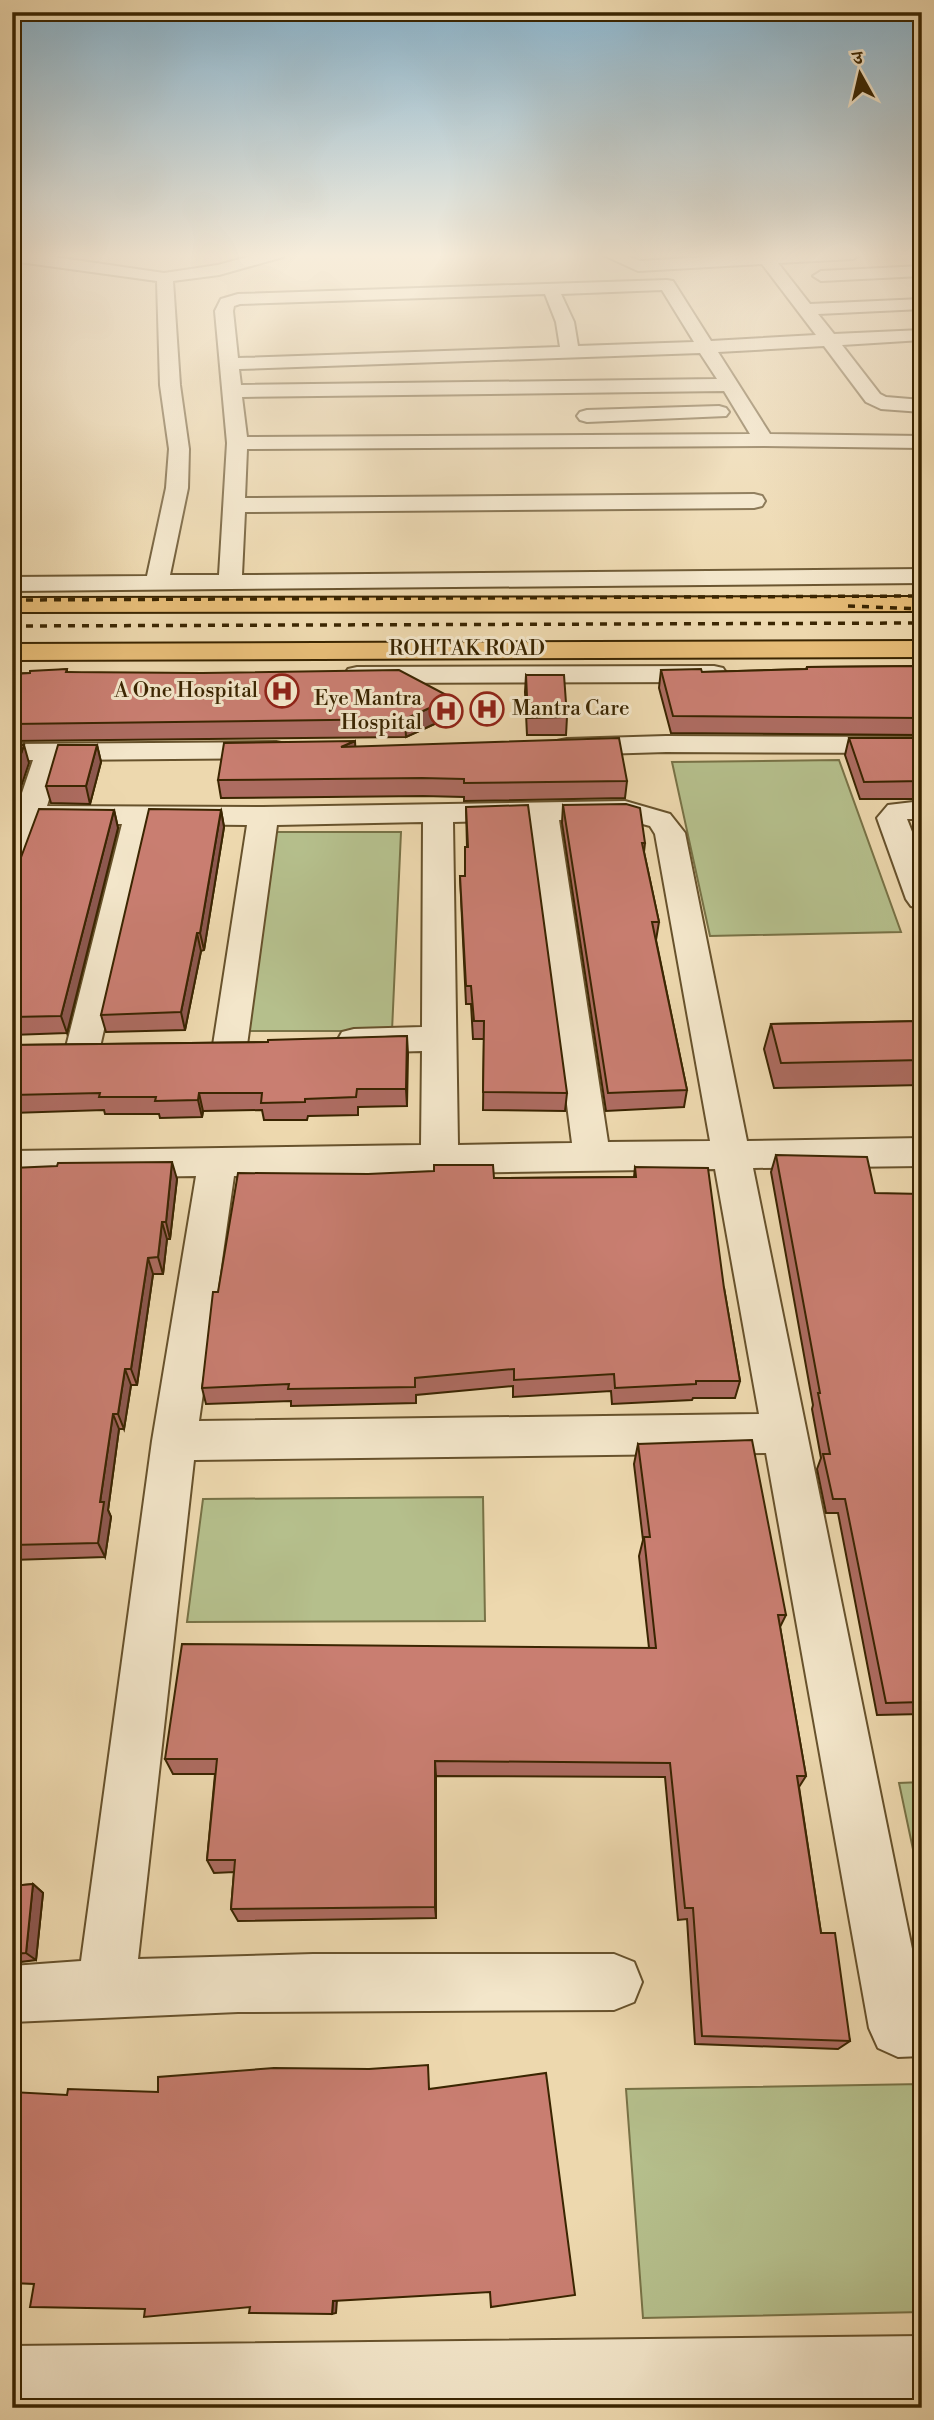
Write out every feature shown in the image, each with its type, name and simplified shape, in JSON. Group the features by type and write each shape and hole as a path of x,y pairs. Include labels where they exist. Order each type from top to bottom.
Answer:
{"main road":[{"name":"ROHTAK ROAD","path":"12,606 922,604"},
{"name":"ROHTAK ROAD","path":"12,652 922,649"}],"street":[{"path":"157,583 177,488 179,449 169,367"},
{"path":"229,367 237,443 230,583"},
{"path":"375,416 378,367"},
{"path":"719,367 764,440"},
{"path":"848,367 873,398 881,403 922,406"},
{"path":"237,443 375,416 730,385"},
{"path":"231,391 375,416 764,440 922,442"},
{"path":"562,416 746,411"},
{"path":"235,505 754,500"},
{"path":"12,584 922,576"},
{"path":"12,676 922,673"},
{"path":"536,747 666,744 922,746"},
{"path":"12,752 306,750"},
{"path":"12,870 50,752"},
{"path":"30,815 263,816 625,810 660,820 670,833 898,2028 922,2027"},
{"path":"922,810 898,811 892,818 922,899"},
{"path":"543,811 592,1157"},
{"path":"438,813 440,1159"},
{"path":"48,1048 97,1047 139,815"},
{"path":"231,1045 263,816"},
{"path":"328,1042 439,1039"},
{"path":"12,1165 922,1152"},
{"path":"106,1987 174,1441 218,1162"},
{"path":"174,1441 785,1433"},
{"path":"12,1994 106,1987 614,1982"},
{"path":"12,2379 922,2369"}],"green space":[{"path":"839,760 901,932 710,936 672,762"},
{"path":"265,832 401,832 392,1031 234,1031"},
{"path":"483,1497 485,1621 187,1622 203,1499"},
{"path":"922,1782 922,1892 899,1783"},
{"path":"922,2084 922,2312 643,2318 626,2089"}],"building":[{"path":"922,666 922,718 673,716 661,670 701,669 702,672 807,667"},
{"path":"67,669 66,672 202,673 399,670 452,698 405,719 12,724 12,674"},
{"path":"526,675 564,675 567,717 528,718"},
{"path":"619,738 627,781 464,783 464,779 422,778 218,780 224,743 355,741 341,747"},
{"path":"849,738 922,738 922,781 864,782"},
{"path":"12,745 24,745 12,780"},
{"path":"58,745 97,745 86,786 46,786"},
{"path":"626,804 640,808 645,843 642,843 659,922 652,922 687,1090 608,1093 563,805"},
{"path":"528,805 567,1093 483,1092 484,1021 474,1021 471,986 466,986 460,876 465,876 465,847 468,847 466,807"},
{"path":"39,809 114,810 61,1016 12,1017 12,912 20,876 12,876 12,862 20,860"},
{"path":"149,809 221,810 200,933 197,933 181,1012 101,1015"},
{"path":"922,1021 922,1060 781,1063 771,1024"},
{"path":"407,1036 406,1089 357,1089 356,1097 261,1103 262,1093 199,1093 198,1100 155,1101 156,1097 99,1097 100,1093 12,1095 12,1045 268,1042"},
{"path":"776,1155 867,1157 875,1193 922,1194 922,1357 916,1359 922,1386 922,1702 886,1703 845,1499 833,1499 823,1454 830,1454"},
{"path":"172,1162 166,1222 162,1222 158,1257 148,1258 131,1369 125,1369 118,1414 113,1414 100,1502 104,1502 98,1543 12,1545 12,1168 57,1166 58,1163"},
{"path":"434,1165 493,1165 494,1178 636,1177 635,1167 708,1168 740,1381 696,1381 696,1384 615,1388 614,1374 514,1380 514,1369 415,1378 415,1387 288,1389 289,1384 202,1388 213,1292 218,1292 238,1173 368,1174 434,1171"},
{"path":"752,1440 786,1615 778,1615 806,1776 797,1776 821,1933 835,1933 850,2041 702,2036 693,1908 685,1908 670,1763 435,1761 435,1907 231,1909 235,1860 207,1860 217,1759 165,1759 182,1644 656,1648 644,1537 650,1537 638,1444"},
{"path":"33,1884 26,1953 12,1954 12,1886"},
{"path":"428,2065 429,2089 546,2073 575,2295 491,2307 490,2292 333,2301 332,2314 249,2313 250,2307 144,2317 145,2309 30,2307 34,2284 12,2283 12,2092 67,2095 68,2089 158,2092 158,2077 274,2068 369,2069"}],"railway":[{"path":"12,600 922,596"},
{"path":"848,606 922,609"},
{"path":"12,626 922,623"}],"place":[{"name":"A One Hospital","path":"282,691"},
{"name":"Mantra Care","path":"487,709"},
{"name":"Eye Mantra Hospital","path":"446,711"}]}
